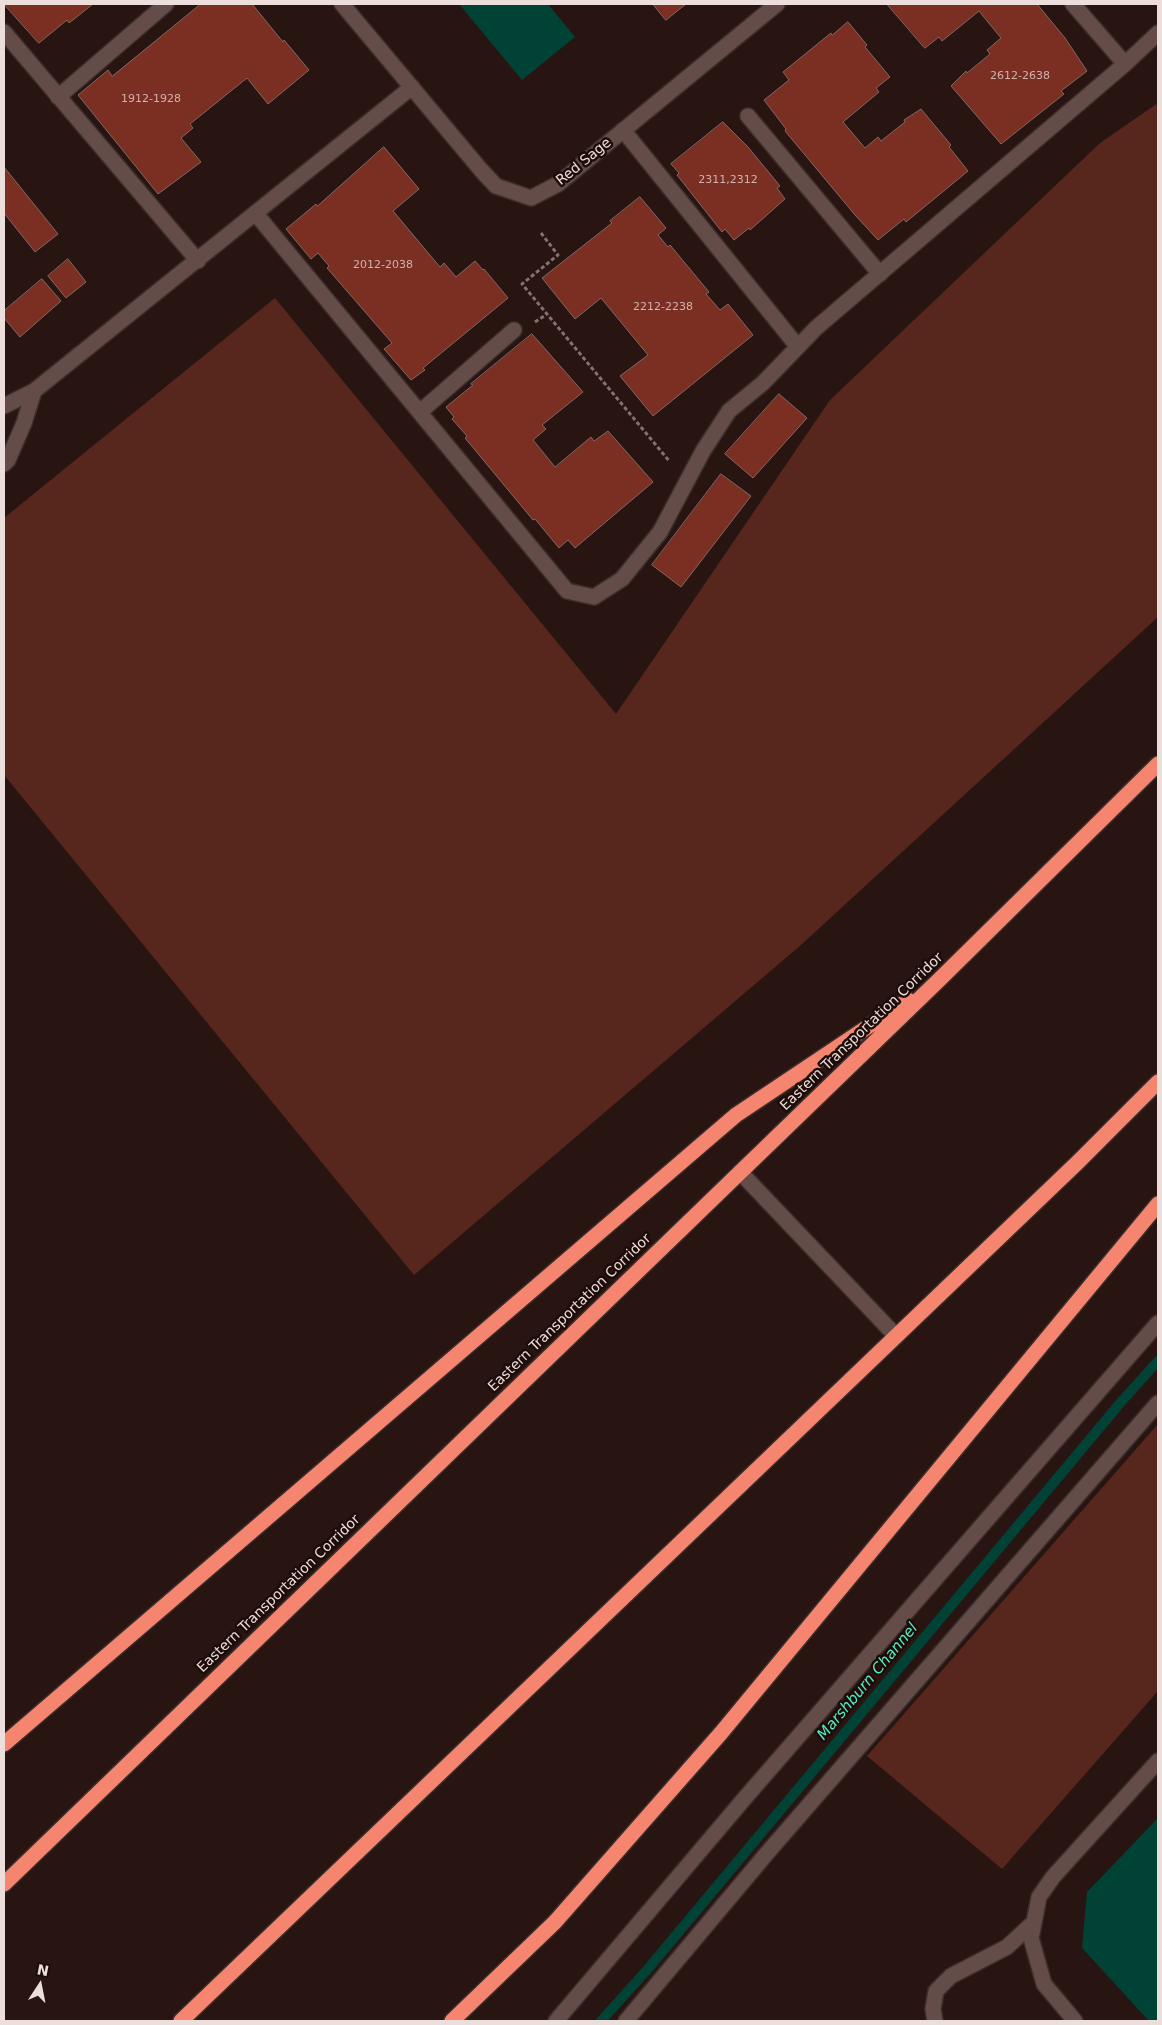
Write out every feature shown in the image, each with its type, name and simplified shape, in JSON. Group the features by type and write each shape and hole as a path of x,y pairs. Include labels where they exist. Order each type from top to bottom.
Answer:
{"highway":[{"name":"Eastern Transportation Corridor","path":"4,1884 941,978 1158,764"},
{"path":"4,1744 736,1115 941,978"},
{"path":"181,2021 896,1336 1158,1082"},
{"path":"452,2021 555,1922 721,1733 1158,1204"}],"street":[{"path":"58,96 166,4"},
{"name":"Red Sage","path":"342,4 496,186 531,198 558,184 777,4"},
{"path":"1073,4 1125,64"},
{"path":"4,32 198,261"},
{"path":"256,214 568,591 594,598 622,579 660,532 703,451 729,411 763,383 816,328 1125,64 1158,33"},
{"path":"4,406 34,391 412,88"},
{"path":"748,116 880,274"},
{"path":"624,130 798,347"},
{"path":"420,412 514,330"},
{"path":"4,464 8,460 18,438 34,391"},
{"path":"740,1172 896,1336"},
{"path":"556,2021 744,1799 1158,1323"},
{"path":"626,2021 768,1852 1158,1403"},
{"path":"1075,2021 1044,1984 1031,1938 1039,1897 1053,1877 1158,1761"},
{"path":"935,2021 933,2009 936,1992 951,1976 1006,1947 1034,1922"}],"path":[{"path":"541,233 558,255 522,284 687,482"}],"shaded area":[{"path":"1158,103 1158,617 801,945 414,1275 4,775 4,518 275,298 616,714 830,400 1100,143"},
{"path":"1158,1424 1158,1691 1002,1869 867,1756"}],"water":[{"path":"459,4 548,4 575,37 522,80"},
{"path":"1158,1818 1158,2021 1149,2021 1082,1948 1087,1892"}],"building":[{"path":"4,4 93,4 69,23 67,20 39,43"},
{"path":"201,4 252,4 309,70 268,104 247,78 190,124 193,128 181,138 201,162 158,194 78,95 108,70 112,76"},
{"path":"653,4 686,4 666,20"},
{"path":"887,4 1037,4 1065,38 1087,71 1061,91 1064,94 1001,144 951,86 966,71 967,73 990,54 987,50 1001,38 979,11 942,41 939,37 925,48"},
{"path":"848,22 867,45 865,47 890,77 876,88 879,92 843,122 865,148 878,137 881,141 905,122 904,120 921,109 951,145 949,147 968,171 906,222 904,219 878,240 785,131 786,129 764,100 789,80 783,72 831,33 832,35"},
{"path":"723,122 748,147 780,186 777,188 785,199 750,230 749,228 734,240 725,229 722,232 677,175 679,173 671,164"},
{"path":"384,147 419,189 393,211 440,267 444,263 456,277 475,261 508,298 411,380 384,349 392,343 327,268 329,266 318,253 311,259 286,229 316,204 317,206"},
{"path":"4,167 58,234 35,252 4,213"},
{"path":"640,197 666,228 658,235 668,247 670,245 709,292 706,294 720,310 728,304 753,335 653,416 620,376 648,355 601,298 575,319 542,278 612,223 610,221"},
{"path":"68,259 86,282 66,298 48,276"},
{"path":"42,279 61,301 20,337 4,318 4,311"},
{"path":"532,334 583,392 542,425 546,429 533,440 555,467 591,437 594,441 608,431 653,482 575,548 568,540 559,548 535,519 533,520 465,438 467,436 452,419 454,417 446,407"},
{"path":"779,394 807,418 753,478 725,454"},
{"path":"721,474 751,496 681,587 652,565"}],"waterway":[{"name":"Marshburn Channel","path":"601,2021 647,1970 1121,1402 1158,1361"}]}
